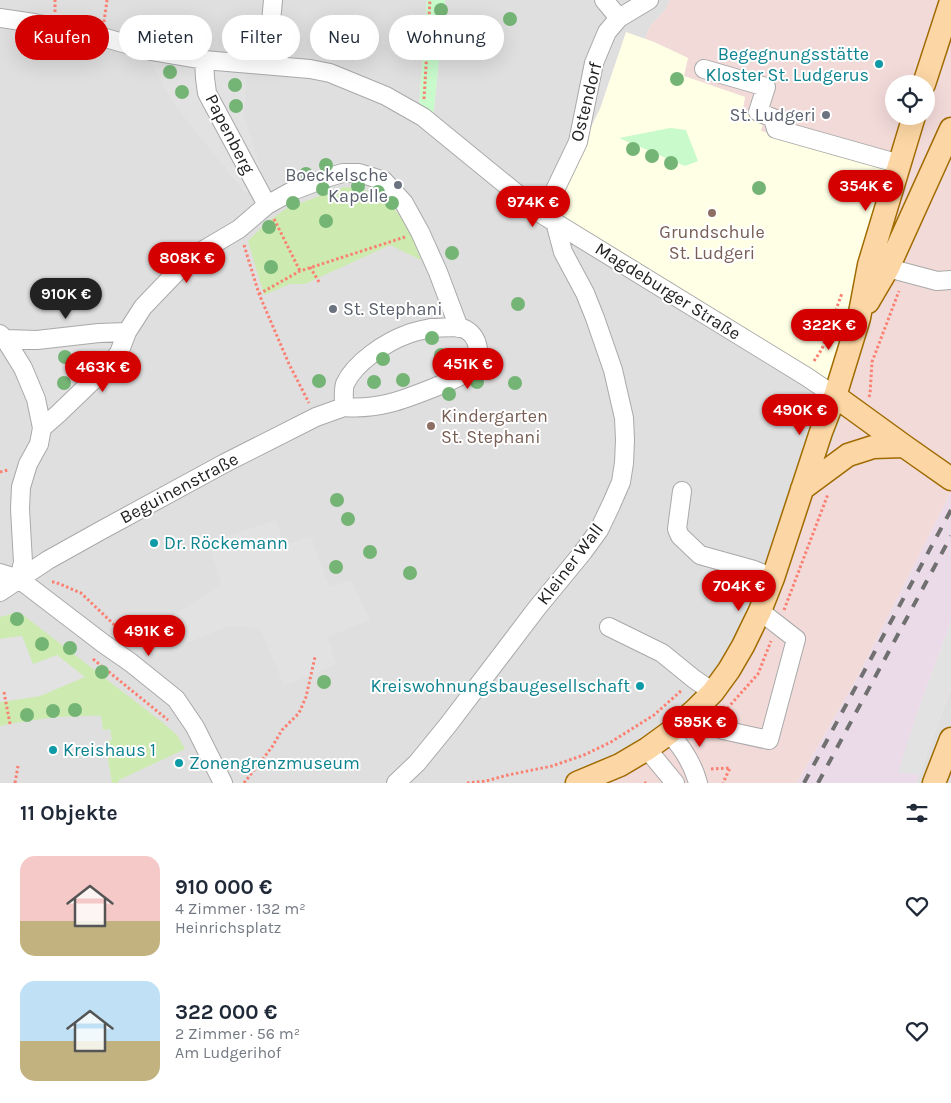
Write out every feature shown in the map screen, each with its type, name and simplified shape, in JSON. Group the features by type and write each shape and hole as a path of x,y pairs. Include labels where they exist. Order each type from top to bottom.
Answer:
{"main road":[{"path":"927,75 951,1"},
{"path":"577,783 620,765 669,733 713,692 744,646 773,578 821,432 835,396 859,318 869,265 911,125"},
{"path":"859,318 888,268 951,129"},
{"path":"835,396 951,479"},
{"path":"802,489 848,455 873,447 904,446"},
{"path":"934,783 951,739"}],"street":[{"path":"204,60 268,65 273,0"},
{"path":"604,0 619,18"},
{"name":"Ostendorf","path":"549,218 578,142 594,63 607,32 619,18 649,0"},
{"path":"0,18 34,23 119,42"},
{"name":"Papenberg","path":"204,60 207,93 267,205"},
{"name":"Magdeburger Straße","path":"268,65 330,73 386,96 423,117 549,218 808,376 835,396"},
{"path":"704,69 766,87 758,112 774,118 776,129 900,164"},
{"path":"42,428 119,354 127,332 143,307 190,258 239,229 267,205 292,191 343,173 358,173 372,176 384,182 404,203 420,232 438,272 458,328 431,328 407,334 383,346 364,360 344,385 344,407"},
{"name":"Kleiner Wall","path":"396,783 417,763 448,725 537,608 583,552 598,530 621,482 624,463 624,418 613,370 596,318 563,252 549,218"},
{"path":"888,268 937,281 951,280"},
{"name":"Beguinenstraße","path":"0,592 48,560 100,530 316,417 344,407 368,407 389,404 454,380 469,371 476,364 479,354 477,343 470,334 462,328 458,328"},
{"path":"2,337 37,340 127,332"},
{"path":"2,337 23,368 36,399 42,428 38,444 28,464 21,487 20,509 23,562 19,579"},
{"path":"682,491 677,529 680,536 700,555 754,570 773,578"},
{"path":"0,573 19,579 176,699 195,727 223,783"},
{"path":"695,710 713,726 723,730 770,740 796,638 760,611"},
{"path":"609,627 662,652 713,692"},
{"path":"669,733 701,776"},
{"path":"647,749 675,783"}],"path":[{"path":"423,117 430,0"},
{"path":"267,205 300,271"},
{"path":"239,229 259,294 289,364 316,417"},
{"path":"259,294 310,267 420,232"},
{"path":"310,267 318,282"},
{"path":"798,433 801,424 801,390"},
{"path":"89,656 174,725"},
{"path":"244,783 272,747 282,730 299,713 306,697 315,657"},
{"path":"467,783 486,781 552,766 584,755 611,742 654,715 694,679"},
{"path":"4,692 10,724"},
{"path":"15,783 18,766"},
{"path":"701,776 730,768 723,783"}],"shaded area":[{"path":"0,0 427,0 426,15 389,15 389,60 423,60 419,107 433,118 439,60 504,60 504,15 443,15 445,0 670,0 666,9 650,26 645,39 626,33 600,109 586,137 846,408 745,667 723,698 686,735 610,783 0,783"},
{"path":"670,0 951,0 951,492 857,678 797,783 610,783 686,735 723,698 745,667 845,409 829,396 886,168 761,131 742,110 745,97 683,76 688,58 645,39 650,26 666,9"},
{"name":"Grundschule St. Ludgeri","path":"626,32 654,42 688,58 684,76 745,97 743,110 765,116 761,131 887,168 829,396 546,219 600,109"},
{"path":"150,60 247,72 244,115 265,183 246,194 173,103"},
{"path":"407,334 470,334 469,371 351,408 344,385"},
{"path":"113,340 103,362 50,412 25,345"},
{"path":"951,492 951,621 918,711 899,772 919,775 916,783 797,783 857,678"},
{"path":"276,520 284,545 311,536 329,587 351,580 370,620 327,637 337,664 284,686 260,628 229,626 180,646 162,623 221,584 208,542"},
{"path":"951,621 951,688 919,775 898,772 918,711"},
{"path":"22,636 33,664 57,655 85,677 40,696 0,702 0,639"},
{"path":"951,688 951,783 916,783 919,775"}],"green space":[{"path":"427,0 445,0 443,15 426,15"},
{"path":"423,60 439,60 433,119 419,107"},
{"path":"670,128 686,130 698,161 685,166 619,138"},
{"path":"344,187 373,193 389,203 406,226 421,260 390,245 305,284 290,284 264,295 248,241 266,223 287,208"},
{"path":"15,613 23,615 162,722 177,735 185,749 119,780 118,783 112,783 105,741 112,740 110,729 103,730 101,716 50,718 0,726 0,702 40,696 33,665 22,636 0,639 0,617"}],"railway":[{"path":"804,783 951,510"},
{"path":"818,783 951,536"}],"place":[{"name":"Begegnungsstätte Kloster St. Ludgerus","path":"879,64"},
{"name":"St. Ludgeri","path":"826,115"},
{"name":"Boeckelsche Kapelle","path":"398,185"},
{"name":"Grundschule St. Ludgeri","path":"712,213"},
{"name":"St. Stephani","path":"333,309"},
{"name":"Kindergarten St. Stephani","path":"431,426"},
{"name":"Dr. Röckemann","path":"154,543"},
{"name":"Kreiswohnungsbaugesellschaft","path":"640,686"},
{"name":"Kreishaus 1","path":"53,750"},
{"name":"Zonengrenzmuseum","path":"179,763"}]}
